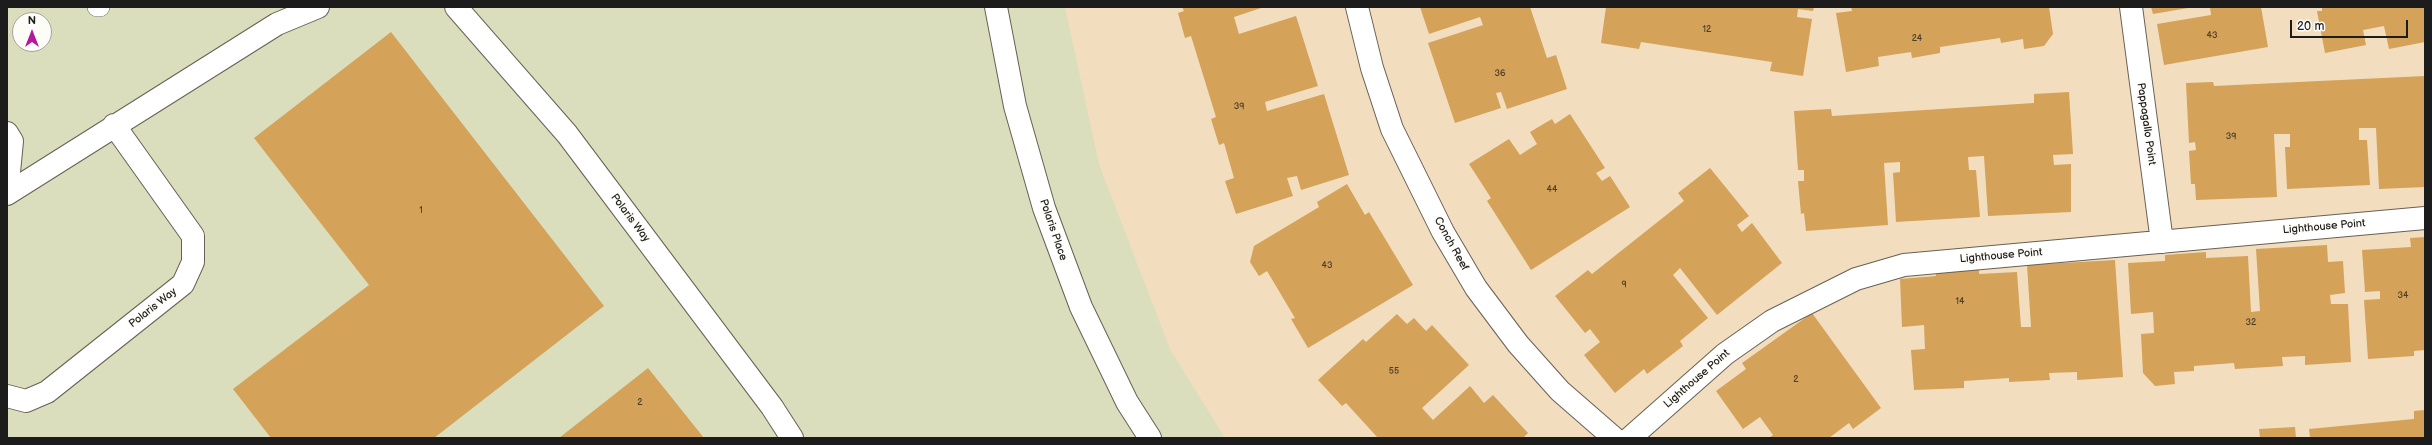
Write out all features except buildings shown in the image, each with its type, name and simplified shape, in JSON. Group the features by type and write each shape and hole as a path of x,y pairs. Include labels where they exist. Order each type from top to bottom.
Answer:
{"street":[{"path":"7,193 114,124 277,24 318,7"},
{"name":"Polaris Way","path":"456,7 566,134 772,407 792,438"},
{"name":"Polaris Place","path":"996,7 1016,106 1044,208 1081,307 1127,402 1150,438"},
{"name":"Conch Reef","path":"1357,7 1372,68 1392,129 1443,232 1472,282 1518,344 1555,386 1614,438"},
{"name":"Pappagallo Point","path":"2131,7 2162,242"},
{"name":"Polaris Way","path":"7,396 26,401 47,392 183,284 193,262 193,236 114,124"},
{"path":"7,133 12,141 7,193"},
{"name":"Lighthouse Point","path":"1630,438 1724,354 1772,321 1856,279 1904,265 2425,218"}],"shaded area":[{"path":"7,7 1065,7 1099,164 1170,349 1225,438 7,438"}]}
